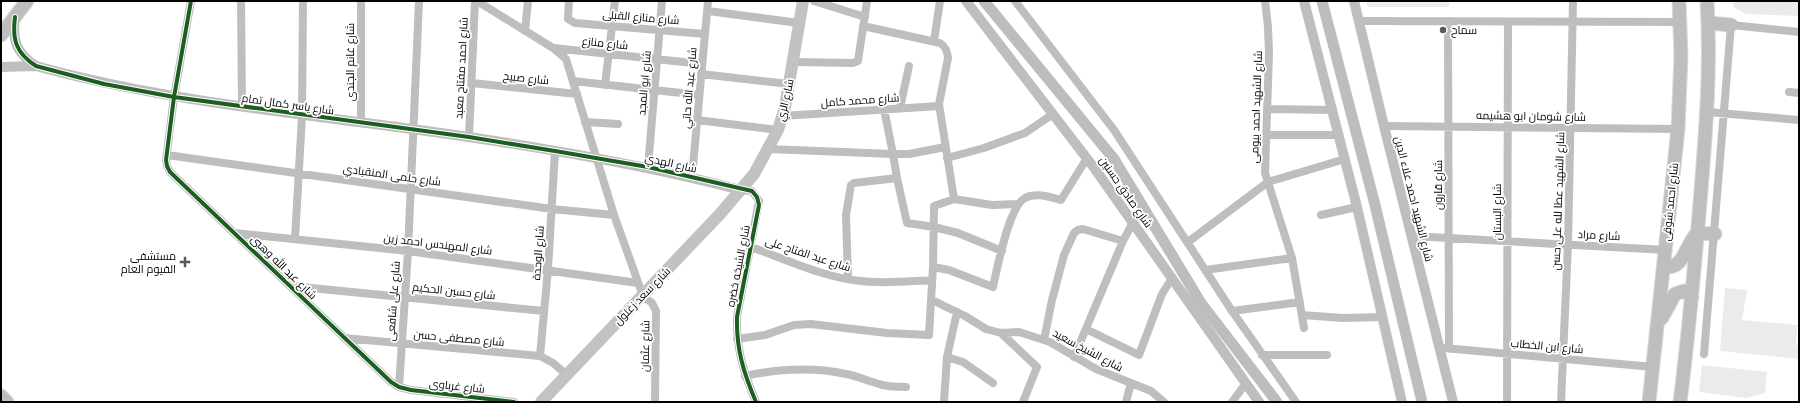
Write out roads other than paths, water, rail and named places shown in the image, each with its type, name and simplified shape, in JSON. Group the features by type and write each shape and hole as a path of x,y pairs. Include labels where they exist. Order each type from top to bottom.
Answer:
{"main road":[{"path":"1,35 27,1"},
{"name":"شارع الري","path":"742,190 754,174 778,130 789,84 803,1"},
{"name":"شارع احمد شوقى","path":"1649,402 1658,329 1678,128 1681,56 1678,1"},
{"path":"1680,402 1698,233 1707,112 1709,23 1707,1"},
{"path":"1709,23 1731,26"},
{"name":"شارع سعد زغلول","path":"541,402 742,190"},
{"path":"1698,233 1714,234"},
{"path":"1664,266 1672,267 1679,263 1688,245 1698,233"},
{"path":"1658,329 1675,294 1684,291 1692,297"},
{"path":"1,396 7,402"}],"street":[{"path":"167,155 174,97 191,1"},
{"path":"241,1 242,107"},
{"path":"295,239 302,116 304,1"},
{"name":"شارع غانم الجندى","path":"361,1 361,122"},
{"name":"شارع على شافعى","path":"399,387 408,251 412,129 419,1"},
{"path":"476,1 553,48 566,59 614,215 643,296"},
{"name":"شارع احمد مفتاح معبد","path":"469,137 476,1"},
{"path":"525,31 528,1"},
{"name":"شارع منازع القبلى","path":"569,1 568,19 575,23 705,34"},
{"path":"605,84 615,1"},
{"name":"شارع ابو المجد","path":"648,167 662,1"},
{"name":"شارع عبد الله حاتي","path":"692,177 708,1"},
{"path":"814,1 865,17"},
{"path":"793,62 855,62 859,59 867,1"},
{"path":"934,41 940,1"},
{"name":"شارع صادق حسنين","path":"966,1 1087,158 1259,402"},
{"name":"شارع صادق حسنين","path":"1015,1 1114,130 1232,311 1296,402"},
{"name":"شارع الشهيد احمد بيومى","path":"1264,1 1269,40 1265,164 1268,182 1292,258 1304,328"},
{"path":"1304,1 1357,207 1402,402"},
{"name":"شارع الشهيد احمد علاء الدين","path":"1354,1 1412,236 1444,348 1453,402"},
{"name":"شارع الشهيد عطا لله على حسن","path":"1561,402 1568,244 1573,1"},
{"path":"708,11 799,23"},
{"name":"شارع ياسر كمال تمام","path":"15,17 14,33 17,46 23,56 36,66"},
{"path":"1359,21 1680,22"},
{"name":"شارع قارون","path":"1444,348 1449,238 1448,21"},
{"name":"شارع البستان","path":"1507,402 1508,22"},
{"path":"863,26 934,41 945,46 948,58 939,106 954,199"},
{"path":"1704,354 1731,26 1799,32"},
{"name":"شارع منازع","path":"553,48 702,64"},
{"name":"شارع ياسر كمال تمام","path":"1,67 36,66 104,84 174,97 302,116 361,122 469,137 596,158"},
{"path":"900,108 909,66"},
{"path":"702,74 789,84"},
{"path":"574,81 699,95"},
{"name":"شارع صبيح","path":"472,83 577,94"},
{"path":"1789,92 1799,93"},
{"name":"شارع محمد كامل","path":"782,116 939,106"},
{"path":"884,109 907,223 934,227 958,233 1002,251"},
{"path":"1267,109 1333,110"},
{"path":"1707,112 1799,120"},
{"path":"947,158 984,148 1025,133 1053,114"},
{"path":"697,120 778,130"},
{"path":"586,122 618,124"},
{"name":"شارع شومان ابو هشيمه","path":"1384,126 1678,128"},
{"path":"1266,135 1339,135"},
{"path":"768,150 909,154 946,147"},
{"name":"شارع الوحدة","path":"540,356 548,269 555,151"},
{"name":"شارع حلمى المنقبادي","path":"167,155 552,209 614,215"},
{"name":"شارع عبد الله وهبى","path":"167,155 166,163 170,172 344,338 399,387"},
{"name":"شارع الهدي","path":"596,158 648,167 742,190"},
{"path":"934,267 949,270 993,288 1010,221 1017,204 1026,197 1036,195 1061,200 1087,158"},
{"path":"1188,242 1268,182 1345,159"},
{"path":"848,280 846,215 852,185 854,183 897,178"},
{"name":"شارع الشيخه خضره","path":"742,190 752,192 758,201 751,247 737,317 737,339 745,376 756,402"},
{"path":"737,339 764,335 794,325 811,324 887,333 929,335 934,267 934,206 954,199 992,205 1017,204"},
{"path":"1321,215 1357,207"},
{"path":"1074,357 1123,241 1133,222"},
{"path":"1044,340 1064,255 1074,233 1083,229 1123,241"},
{"name":"شارع المهندس احمد زين","path":"235,233 408,251 638,282"},
{"name":"شارع مراد","path":"1412,236 1666,250"},
{"name":"شارع عبد الفتاح على","path":"751,247 848,280 872,282 932,280"},
{"path":"1205,270 1292,258"},
{"path":"1086,329 1139,355 1162,294 1172,278"},
{"name":"شارع حسين الحكيم","path":"291,286 544,311"},
{"name":"شارع عثمان","path":"643,296 652,303 656,312 655,402"},
{"name":"شارع الشيخ سعيد","path":"932,300 957,312 986,329 1001,333 1019,332 1044,340 1101,372 1152,391 1164,402"},
{"path":"1232,311 1300,302"},
{"path":"944,402 947,357 957,312"},
{"path":"1302,315 1343,318 1383,317"},
{"path":"1001,333 1036,367 1023,402"},
{"name":"شارع مصطفى حسن","path":"344,338 540,356 553,363 566,374"},
{"name":"شارع ابن الخطاب","path":"1444,348 1653,367"},
{"path":"1262,355 1327,355"},
{"path":"947,357 962,362 994,383"},
{"path":"745,376 768,372 802,370 826,371 848,374 880,385 906,387"},
{"path":"1126,402 1130,383"},
{"path":"1232,402 1246,383"},
{"name":"شارع غرباوى","path":"399,387 411,390 514,402"}],"waterway":[{"path":"984,1 1114,159 1201,303 1277,402"},
{"path":"1322,1 1375,205 1422,402"}],"place":[{"name":"سماح","path":"1443,30"},
{"name":"مستشفى الفيوم العام","path":"185,262"}]}
